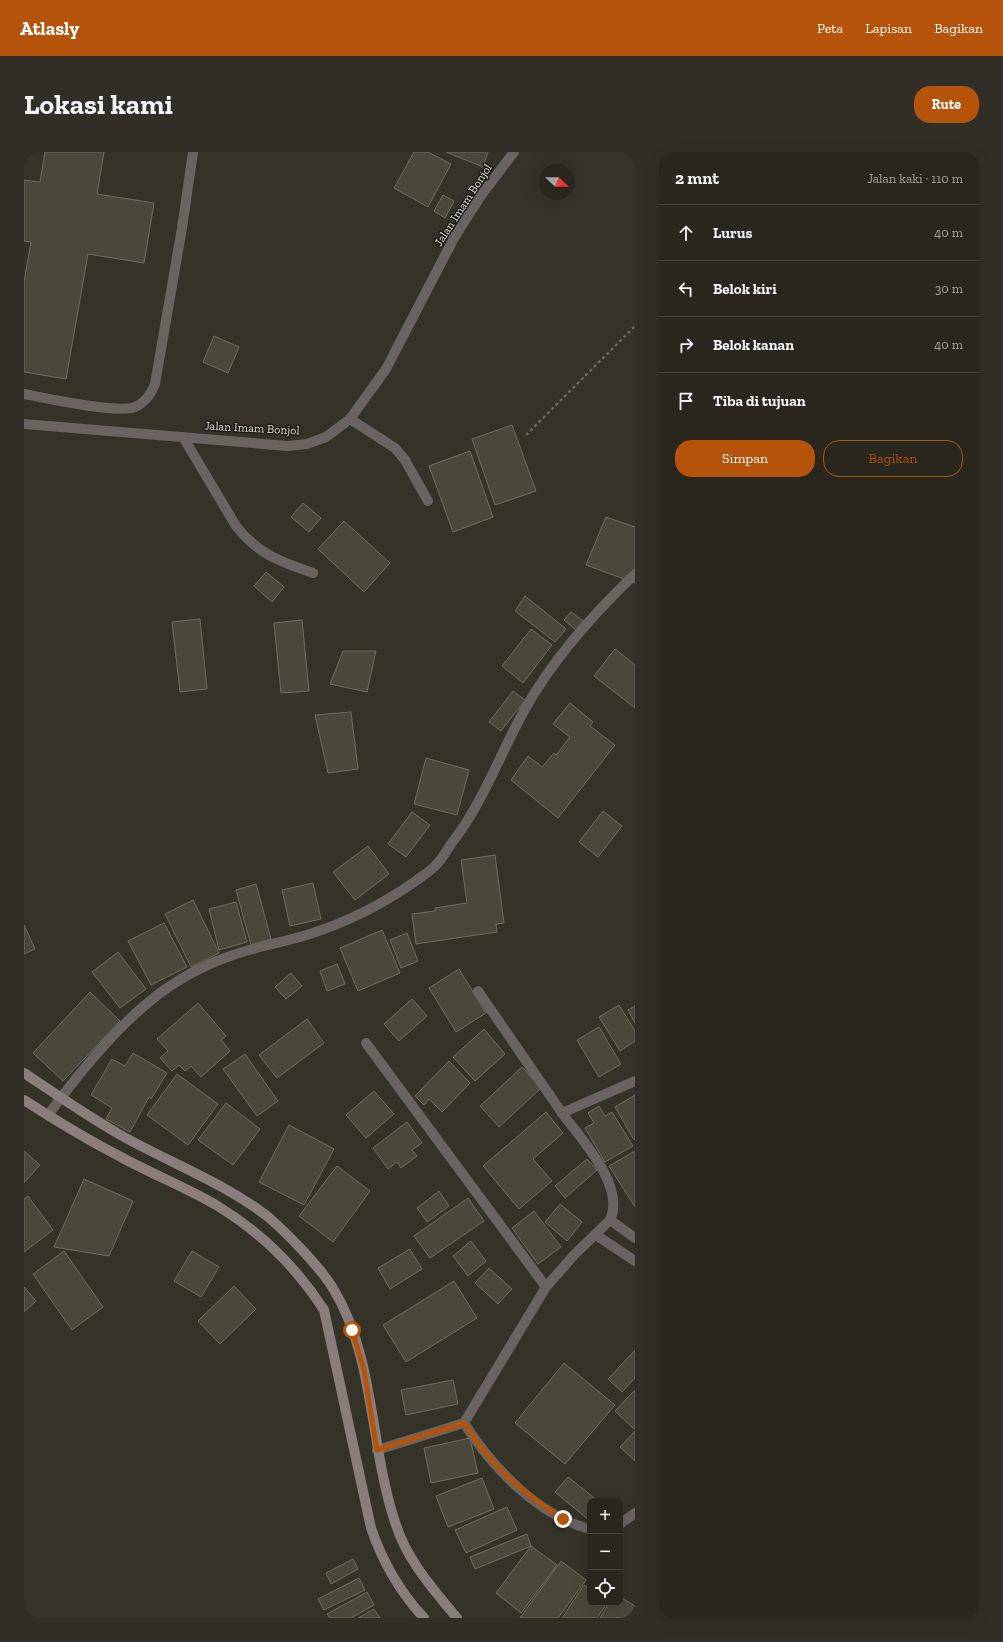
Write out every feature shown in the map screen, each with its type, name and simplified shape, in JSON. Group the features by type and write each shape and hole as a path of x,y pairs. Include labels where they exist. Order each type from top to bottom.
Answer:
{"main road":[{"path":"24,1073 118,1133 223,1188 266,1215 281,1228 319,1268 334,1290 346,1312 364,1370 377,1450 394,1522 418,1569 457,1618"},
{"path":"24,1100 48,1116 121,1157 190,1191 245,1225 284,1260 311,1289 324,1310 371,1528 377,1547 396,1584 424,1618"}],"street":[{"path":"24,394 87,405 124,409 135,407 144,402 151,394 155,384 182,228 193,152"},
{"name":"Jalan Imam Bonjol","path":"24,424 288,446 307,444 326,437 350,419 386,369 454,238 480,197 514,152"},
{"path":"350,419 395,448 405,460 428,501"},
{"path":"183,437 236,526 245,537 275,560 313,573"},
{"path":"48,1116 61,1097 98,1053 150,1001 175,983 202,968 234,955 311,934 352,916 388,899 434,867 461,832 479,802 511,735 560,656 608,600 635,574"},
{"path":"377,1450 464,1423 546,1287 610,1220 614,1213 614,1202 606,1176 597,1161 562,1113 478,990"},
{"path":"366,1043 546,1287"},
{"path":"562,1113 635,1081"},
{"path":"610,1220 635,1238"},
{"path":"596,1235 635,1262"},
{"path":"464,1423 484,1452 535,1502 563,1519 587,1528"},
{"path":"623,1522 635,1513"}],"path":[{"path":"526,435 635,326"}],"building":[{"path":"45,152 104,152 97,194 154,203 144,263 88,254 66,379 24,372 24,282 31,242 24,241 24,180 40,182"},
{"path":"414,152 428,152 451,164 428,207 394,188"},
{"path":"446,152 488,152 483,167"},
{"path":"443,195 454,201 445,218 434,211"},
{"path":"214,336 239,347 228,373 203,362"},
{"path":"512,425 536,491 495,505 472,439"},
{"path":"470,451 493,517 453,532 429,466"},
{"path":"303,503 321,518 309,532 291,517"},
{"path":"606,517 635,527 635,583 586,565"},
{"path":"344,521 390,563 364,592 318,549"},
{"path":"266,572 284,587 272,602 254,586"},
{"path":"525,596 566,629 555,642 515,611"},
{"path":"571,612 583,621 576,630 564,620"},
{"path":"200,619 207,689 180,692 172,622"},
{"path":"302,620 309,691 281,693 274,623"},
{"path":"531,629 552,645 523,683 502,666"},
{"path":"615,649 635,665 635,708 594,676"},
{"path":"343,651 376,651 367,692 330,684"},
{"path":"513,691 525,700 501,731 489,722"},
{"path":"570,703 593,722 590,726 615,745 558,818 511,780 528,756 542,767 554,753 556,755 570,737 553,724"},
{"path":"351,712 358,769 328,773 315,715"},
{"path":"426,758 469,770 457,815 414,804"},
{"path":"603,811 622,826 598,857 579,842"},
{"path":"412,812 430,825 406,857 388,844"},
{"path":"368,846 389,874 355,900 333,872"},
{"path":"495,855 504,923 496,924 497,932 416,944 412,914 435,911 435,908 467,903 461,860"},
{"path":"313,883 321,919 290,926 282,890"},
{"path":"256,884 271,939 251,945 236,890"},
{"path":"193,900 219,953 191,967 165,914"},
{"path":"236,902 247,942 219,950 209,909"},
{"path":"164,923 187,967 151,985 128,941"},
{"path":"24,925 35,949 24,954"},
{"path":"382,930 400,973 358,991 340,948"},
{"path":"407,933 418,961 401,968 390,940"},
{"path":"118,952 146,989 120,1008 92,972"},
{"path":"337,964 345,984 327,991 320,971"},
{"path":"459,969 486,1013 456,1032 429,988"},
{"path":"291,973 302,986 286,999 275,987"},
{"path":"90,992 120,1021 63,1081 33,1053"},
{"path":"412,999 427,1016 399,1041 384,1024"},
{"path":"198,1003 226,1036 221,1040 230,1051 201,1077 191,1066 185,1071 179,1065 172,1071 160,1058 168,1051 157,1039"},
{"path":"619,1005 635,1031 635,1041 620,1051 599,1017"},
{"path":"635,1006 635,1023 628,1010"},
{"path":"307,1019 324,1043 277,1078 259,1055"},
{"path":"599,1027 621,1064 599,1077 577,1040"},
{"path":"484,1029 505,1054 475,1081 453,1057"},
{"path":"133,1053 167,1073 151,1099 149,1097 130,1132 106,1119 112,1108 91,1095 112,1059 125,1066"},
{"path":"245,1054 278,1101 257,1116 223,1069"},
{"path":"449,1061 470,1083 442,1112 429,1099 424,1105 415,1096"},
{"path":"522,1067 541,1088 499,1127 480,1106"},
{"path":"177,1074 218,1104 188,1145 147,1115"},
{"path":"374,1091 394,1114 366,1138 346,1115"},
{"path":"635,1095 635,1139 634,1140 615,1107"},
{"path":"226,1103 260,1129 233,1165 198,1140"},
{"path":"599,1106 605,1116 612,1112 633,1146 605,1162 585,1128 594,1123 588,1113"},
{"path":"546,1112 563,1133 533,1159 552,1181 519,1209 483,1166"},
{"path":"407,1122 422,1143 412,1150 417,1156 401,1168 397,1162 388,1169 373,1148"},
{"path":"289,1125 334,1149 304,1205 259,1182"},
{"path":"24,1151 40,1165 24,1183"},
{"path":"635,1151 635,1207 609,1166"},
{"path":"587,1159 597,1170 565,1198 555,1186"},
{"path":"337,1166 370,1191 333,1242 299,1216"},
{"path":"84,1179 133,1201 109,1256 54,1247"},
{"path":"439,1191 449,1206 427,1222 417,1208"},
{"path":"28,1196 53,1230 24,1252 24,1199"},
{"path":"468,1198 484,1221 430,1258 414,1236"},
{"path":"560,1204 582,1222 567,1241 545,1222"},
{"path":"534,1211 561,1247 538,1264 512,1228"},
{"path":"471,1241 486,1261 468,1276 453,1256"},
{"path":"410,1249 422,1269 390,1289 378,1268"},
{"path":"64,1251 103,1307 72,1330 33,1274"},
{"path":"192,1251 219,1267 201,1297 174,1281"},
{"path":"489,1268 512,1289 498,1304 475,1283"},
{"path":"454,1281 477,1318 406,1362 383,1325"},
{"path":"234,1286 256,1309 220,1344 198,1321"},
{"path":"24,1287 36,1301 24,1312"},
{"path":"635,1350 635,1378 622,1392 608,1379"},
{"path":"564,1363 615,1405 565,1464 515,1423"},
{"path":"453,1380 458,1404 406,1415 401,1390"},
{"path":"635,1390 635,1430 615,1411"},
{"path":"635,1431 635,1461 620,1447"},
{"path":"470,1438 478,1473 431,1483 424,1448"},
{"path":"568,1477 594,1498 587,1498 587,1519 555,1492"},
{"path":"482,1478 494,1509 448,1527 436,1496"},
{"path":"507,1507 517,1530 466,1553 455,1530"},
{"path":"527,1534 531,1546 475,1569 470,1557"},
{"path":"531,1546 557,1565 521,1613 496,1593"},
{"path":"353,1559 358,1569 331,1584 326,1573"},
{"path":"561,1561 586,1580 558,1618 520,1618"},
{"path":"359,1578 365,1590 324,1610 318,1599"},
{"path":"584,1585 587,1587 587,1606 605,1606 597,1618 562,1618"},
{"path":"367,1592 374,1605 351,1618 330,1618 327,1614"},
{"path":"623,1599 635,1606 635,1618 600,1618 607,1606 623,1606"},
{"path":"374,1609 380,1618 358,1618"}],"route":[{"path":"352,1330 364,1370 377,1450 464,1423 479,1447 497,1467 535,1502 563,1519"}]}
